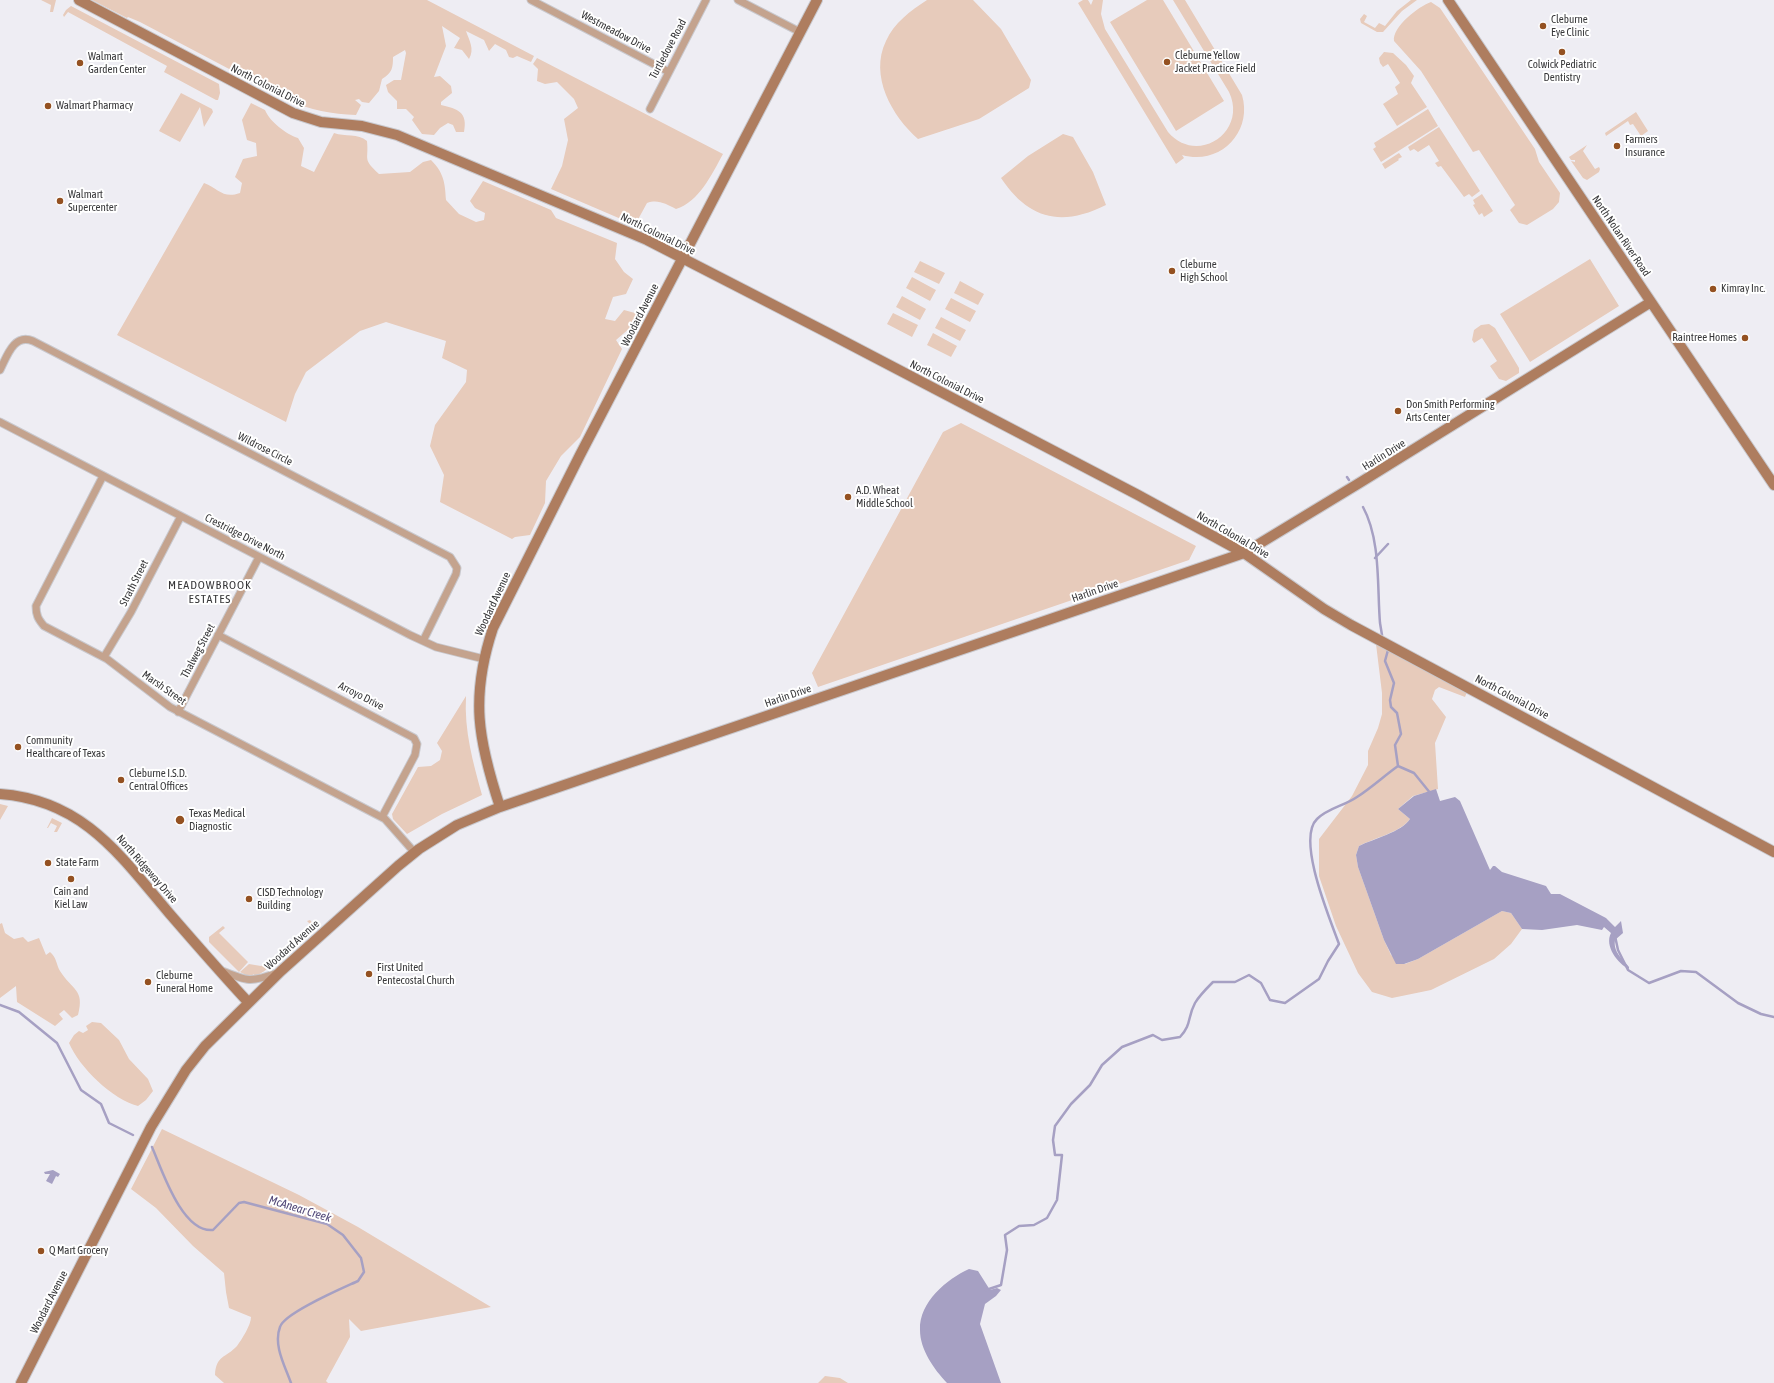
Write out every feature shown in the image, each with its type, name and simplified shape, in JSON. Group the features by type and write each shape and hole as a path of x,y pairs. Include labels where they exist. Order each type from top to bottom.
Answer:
{"street":[{"name":"North Colonial Drive","path":"79,0 293,113 321,122 362,126 398,135 623,230 683,259 1065,457 1244,553 1324,609 1351,625 1774,852"},
{"name":"Westmeadow Drive","path":"531,0 669,72"},
{"name":"Turtledove Road","path":"650,109 706,0"},
{"path":"738,0 800,32"},
{"name":"Woodard Avenue","path":"21,1383 151,1127 170,1094 204,1046 281,971 415,852 457,825 500,807 487,766 480,729 479,698 484,659 492,628 817,0"},
{"name":"North Nolan River Road","path":"1448,0 1774,485"},
{"name":"Harlin Drive","path":"500,807 1244,553 1651,302"},
{"name":"Wildrose Circle","path":"0,370 13,346 19,340 26,338 450,557 456,568 456,574 423,641"},
{"name":"Crestridge Drive North","path":"0,422 423,641 436,647 484,659"},
{"name":"Marsh Street","path":"103,476 38,600 36,614 44,626 104,657 160,702 382,817 393,826 415,852"},
{"name":"Strath Street","path":"104,657 131,612 181,516"},
{"name":"Thalweg Street","path":"178,712 259,557"},
{"name":"Arroyo Drive","path":"218,635 414,738 417,744 415,755 382,817"},
{"name":"North Ridgeway Drive","path":"0,794 28,799 59,809 93,829 120,855 218,970 248,1002"},
{"path":"218,970 244,980 258,980 281,971"}],"shaded area":[{"path":"41,0 56,0 53,12 50,12 51,5"},
{"path":"92,0 427,0 534,56 531,62 517,56 513,58 509,57 506,50 495,44 489,51 484,40 466,31 471,48 471,55 469,59 462,50 454,48 460,38 442,26 446,46 434,77 440,76 451,86 452,93 441,102 441,105 460,112 463,116 465,125 464,132 456,132 453,125 448,123 440,128 434,135 422,134 412,120 414,117 406,109 397,109 397,101 388,92 386,85 394,80 401,80 406,53 405,50 393,57 391,70 388,75 382,79 379,91 369,103 362,102 359,99 355,100 361,105 356,115 338,114 313,109 288,100 140,22 128,17 127,18"},
{"path":"927,0 973,0 1001,29 1031,80 1029,88 979,119 918,139 908,130 892,107 882,81 880,68 881,54 893,29 909,13"},
{"path":"1083,0 1088,0 1091,5 1093,0 1103,0 1101,14 1105,29 1168,132 1180,142 1192,146 1205,145 1216,140 1226,131 1232,120 1233,107 1229,92 1173,0 1185,0 1242,95 1244,109 1243,122 1238,133 1230,143 1221,151 1209,155 1196,157 1182,155 1184,158 1176,164 1078,3"},
{"name":"Cleburne Yellow Jacket Practice Field","path":"1147,0 1163,0 1224,101 1176,131 1110,22"},
{"path":"1411,0 1417,0 1402,11 1383,32 1377,32 1361,23 1360,19 1364,14 1367,16 1364,22 1375,28 1379,23 1385,26 1397,11"},
{"path":"1431,2 1440,8 1535,149 1539,162 1560,193 1559,202 1553,209 1527,225 1519,223 1510,210 1515,205 1479,150 1473,152 1421,71 1394,41 1397,30 1407,18 1413,12"},
{"path":"71,6 219,84 220,93 218,100 164,72 167,66 68,12 64,17 63,15 66,10"},
{"path":"1384,52 1393,53 1406,65 1414,76 1411,83 1427,107 1397,126 1383,104 1398,94 1395,87 1400,83 1388,64 1383,67 1380,63 1379,58"},
{"path":"537,58 723,154 698,194 692,200 676,209 658,202 647,203 635,225 551,189 562,166 568,140 564,119 578,108 574,99 557,82 545,84 537,81 538,69 533,64"},
{"path":"181,93 212,109 213,112 204,127 200,107 180,142 159,131"},
{"path":"251,103 265,110 271,119 288,134 298,138 304,148 301,166 314,172 334,133 356,136 367,141 368,162 379,174 410,172 423,162 431,160 439,169 443,178 446,200 459,214 476,222 484,220 485,213 475,208 470,201 483,181 551,210 556,218 617,243 615,259 624,272 633,279 626,294 613,297 605,319 615,321 624,310 635,313 638,321 616,340 622,349 580,437 561,456 546,481 545,503 530,535 515,537 512,539 440,502 444,475 430,446 435,425 466,382 467,370 442,358 446,341 386,322 360,331 306,372 295,394 286,422 117,335 204,183 225,194 234,195 240,193 242,183 235,177 243,159 257,156 256,143 247,140 242,120"},
{"path":"1428,109 1438,126 1381,162 1373,149 1376,147 1374,143"},
{"path":"1636,112 1648,131 1641,136 1633,124 1630,125 1628,121 1606,136 1605,133"},
{"path":"1439,127 1480,191 1472,197 1469,194 1464,197 1441,166 1438,167 1435,163 1439,161 1429,145 1418,152 1414,149 1410,151 1408,147"},
{"path":"1063,134 1073,137 1093,172 1106,205 1090,212 1075,216 1048,216 1035,211 1023,203 1001,178 1028,156"},
{"path":"1587,145 1583,151 1595,169 1599,167 1600,169 1599,172 1587,180 1583,178 1571,161 1575,162 1575,160 1571,160 1569,157"},
{"path":"1399,153 1402,157 1385,169 1382,164"},
{"path":"1482,194 1493,211 1484,217 1482,213 1479,215 1473,205 1475,204 1473,200"},
{"path":"1590,259 1619,306 1530,362 1500,314"},
{"path":"920,261 945,273 939,284 914,272"},
{"path":"912,277 936,290 930,301 906,288"},
{"path":"960,281 984,294 978,305 954,293"},
{"path":"902,296 926,309 920,320 896,307"},
{"path":"951,298 976,311 970,322 945,309"},
{"path":"893,313 918,325 912,337 887,324"},
{"path":"941,317 966,330 960,341 935,328"},
{"path":"1489,324 1495,328 1519,368 1519,373 1506,381 1499,379 1490,366 1497,361 1482,338 1474,343 1472,340 1474,330 1481,325"},
{"path":"933,333 957,346 951,357 927,345"},
{"path":"961,423 1196,546 1189,560 818,687 812,673 943,432"},
{"path":"1376,644 1467,692 1465,697 1439,687 1435,690 1432,699 1446,717 1435,743 1438,789 1413,796 1398,809 1410,819 1406,824 1394,831 1359,846 1356,855 1358,867 1384,940 1391,955 1405,964 1418,959 1502,911 1511,913 1522,929 1511,944 1494,959 1431,990 1392,998 1372,992 1358,973 1336,926 1319,876 1319,839 1352,796 1368,765 1368,751 1378,728 1382,714 1382,693"},
{"path":"466,696 466,722 472,758 482,795 442,814 407,834 393,819 392,814 418,767 431,766 440,760 442,751 437,743"},
{"path":"1436,789 1440,801 1455,797 1460,801 1490,870 1493,866 1495,866 1502,872 1546,886 1551,894 1560,894 1606,918 1615,927 1621,921 1623,933 1615,940 1615,948 1629,969 1625,967 1613,954 1609,943 1611,933 1604,927 1602,930 1577,925 1542,930 1522,929 1511,913 1502,911 1418,959 1404,964 1396,964 1384,940 1358,867 1356,855 1359,846 1401,828 1406,824 1410,819 1398,809 1414,796"},
{"path":"0,804 8,806 0,820"},
{"path":"52,818 62,823 57,832 54,832 57,826 51,823 47,828"},
{"path":"310,920 313,924 312,928 286,954 271,966 256,976 253,974 252,978 240,972 249,964 261,966 281,954 312,926 307,921"},
{"path":"2,923 5,933 14,939 23,937 28,942 39,938 46,955 50,952 52,954 60,971 79,995 80,1006 78,1015 72,1018 64,1010 59,1014 63,1019 55,1026 17,1002 16,986 0,998 0,924"},
{"path":"223,926 225,928 219,933 248,962 239,972 209,942 209,937"},
{"path":"92,1022 101,1023 119,1040 129,1059 148,1079 153,1091 146,1100 138,1106 128,1103 118,1097 98,1081 80,1062 69,1043 74,1035 79,1031 83,1033 88,1030 86,1026"},
{"path":"162,1129 299,1195 358,1227 491,1307 361,1331 349,1319 350,1337 326,1381 328,1383 224,1383 215,1375 217,1364 237,1346 248,1328 251,1317 229,1308 224,1273 193,1246 156,1208 131,1189"},
{"path":"53,1170 60,1174 58,1177 56,1176 52,1184 46,1181 50,1174 45,1174 44,1172"},
{"path":"969,1269 978,1271 990,1290 997,1288 1001,1290 996,1296 985,1304 980,1324 1001,1383 947,1383 937,1372 922,1345 920,1330 921,1320 929,1301 944,1285"},
{"path":"825,1376 840,1378 848,1383 818,1383"}],"waterway":[{"path":"1363,507 1373,534 1377,564 1382,635"},
{"path":"1375,558 1388,544"},
{"path":"986,1290 1001,1285 1007,1250 1005,1235 1019,1226 1034,1225 1047,1218 1057,1200 1062,1155 1055,1155 1053,1140 1055,1126 1071,1104 1090,1085 1102,1065 1122,1047 1153,1035 1162,1040 1180,1037 1188,1024 1195,1003 1213,982 1235,982 1249,975 1261,983 1270,1000 1285,1003 1319,979 1339,944 1323,899 1312,861 1310,843 1312,829 1317,819 1321,815 1357,797 1398,766 1395,745 1401,734 1397,713 1391,707 1390,700 1394,683 1385,661 1388,650"},
{"path":"1398,766 1414,773 1431,794"},
{"path":"1615,936 1618,950 1628,970 1649,983 1681,971 1696,972 1738,1003 1761,1014 1774,1017"},
{"name":"McAnear Creek","path":"0,1005 19,1012 57,1043 81,1090 101,1104 109,1123 133,1135"},
{"name":"McAnear Creek","path":"152,1147 168,1184 183,1211 192,1222 202,1228 213,1230 239,1203 244,1202 327,1224 343,1235 361,1258 364,1272 358,1281 302,1308 284,1321 280,1327 278,1334 279,1348 291,1383"}],"place":[{"name":"Cleburne Eye Clinic","path":"1543,26"},
{"name":"Colwick Pediatric Dentistry","path":"1562,52"},
{"name":"Cleburne Yellow Jacket Practice Field","path":"1167,62"},
{"name":"Walmart Garden Center","path":"80,63"},
{"name":"Walmart Pharmacy","path":"48,106"},
{"name":"Farmers Insurance","path":"1617,146"},
{"name":"Walmart Supercenter","path":"60,201"},
{"name":"Cleburne High School","path":"1172,271"},
{"name":"Kimray Inc.","path":"1713,289"},
{"name":"Raintree Homes","path":"1745,338"},
{"name":"Don Smith Performing Arts Center","path":"1398,411"},
{"name":"A.D. Wheat Middle School","path":"848,497"},
{"name":"Community Healthcare of Texas","path":"18,747"},
{"name":"Cleburne I.S.D. Central Offices","path":"121,780"},
{"name":"Texas Medical Diagnostic","path":"180,820"},
{"name":"State Farm","path":"48,863"},
{"name":"Cain and Kiel Law","path":"71,879"},
{"name":"CISD Technology Building","path":"249,899"},
{"name":"First United Pentecostal Church","path":"369,974"},
{"name":"Cleburne Funeral Home","path":"148,982"},
{"name":"Q Mart Grocery","path":"41,1251"}],"district":[{"name":"MEADOWBROOK ESTATES","path":"210,592"}]}
